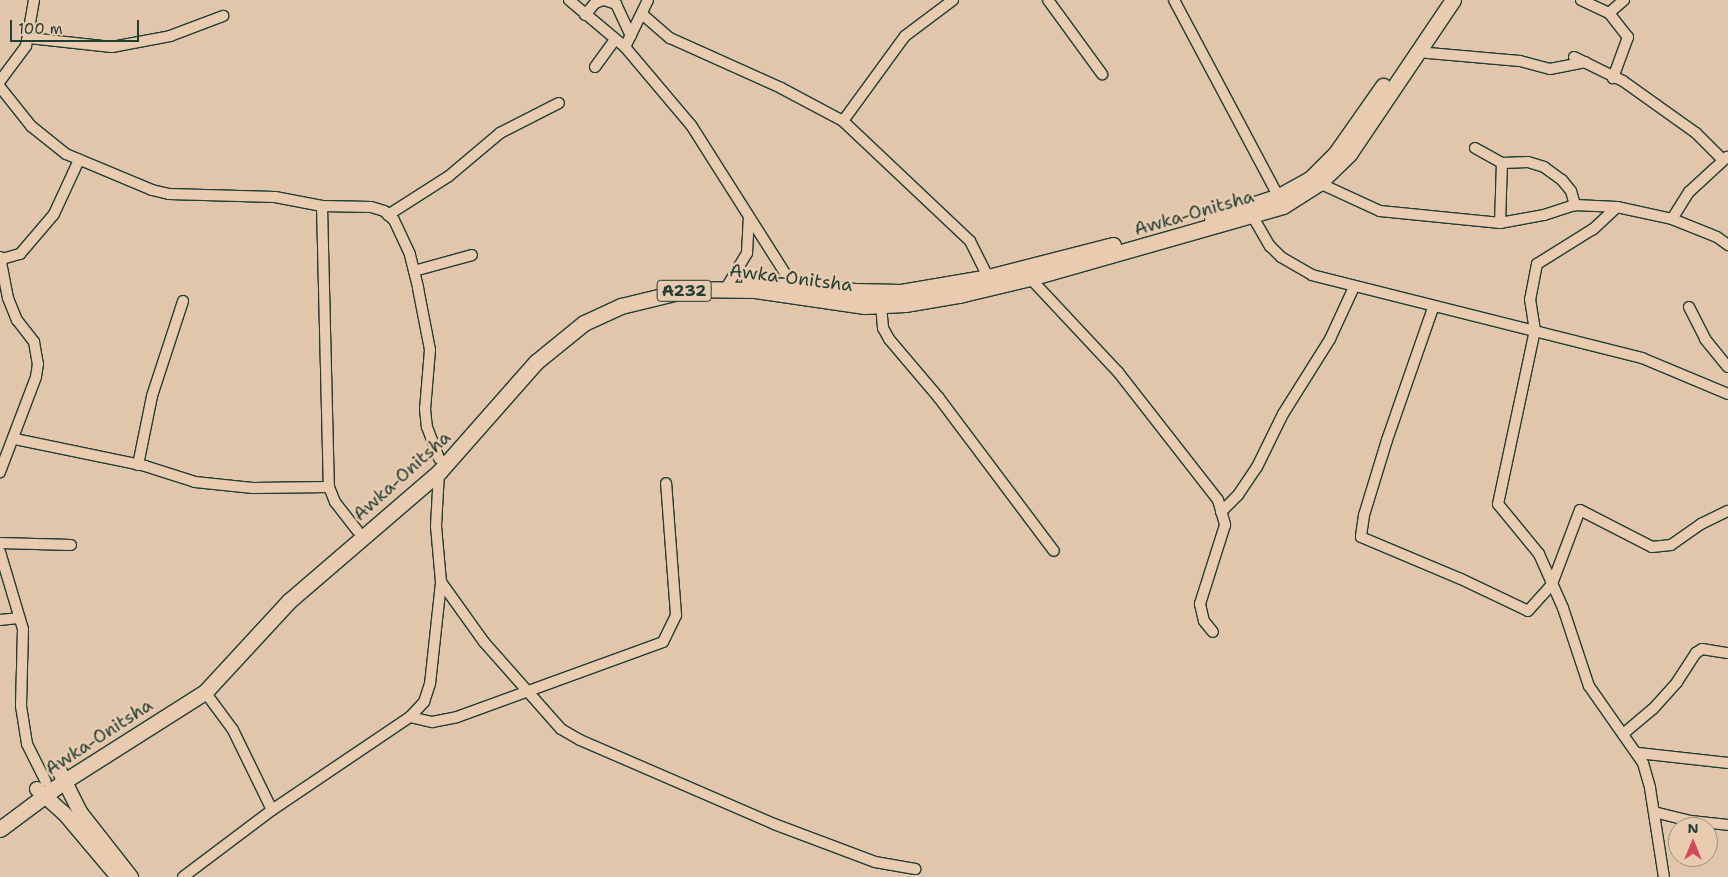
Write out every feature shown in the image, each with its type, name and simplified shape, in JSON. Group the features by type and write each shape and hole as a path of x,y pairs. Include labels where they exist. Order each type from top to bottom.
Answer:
{"main road":[{"name":"Awka-Onitsha","path":"0,820 62,777 205,692 290,601 439,465 521,364 553,333 571,321 610,299 684,280 730,283 792,283 854,291 901,292 988,277 1281,201 1311,178 1336,153 1442,0"},
{"name":"Awka-Onitsha","path":"730,283 865,306 881,305 959,295 1030,278 1253,217 1281,201 1319,184 1361,139 1453,0"},
{"name":"Awka-Onitsha","path":"62,777 202,682 289,588 357,530 439,465"},
{"path":"62,777 80,812 131,877"},
{"name":"Awka-Onitsha","path":"0,829 43,789"},
{"path":"43,789 118,877"}],"street":[{"path":"0,80 19,59 29,38 34,0"},
{"path":"569,0 625,47 706,145 749,219 801,296"},
{"path":"625,47 648,0"},
{"path":"843,121 905,36 953,0"},
{"path":"1048,0 1102,74"},
{"path":"1174,0 1281,201"},
{"path":"1581,0 1609,13 1628,38 1614,78"},
{"path":"1609,13 1624,0"},
{"path":"585,15 595,3 607,1 616,4 632,36"},
{"path":"642,14 670,38 781,88 843,121 970,241 988,277"},
{"path":"29,38 105,48 170,36 223,16"},
{"path":"595,68 615,39"},
{"path":"1417,52 1520,62 1550,70 1585,62"},
{"path":"1574,57 1614,78 1696,133 1725,158 1689,192 1672,220"},
{"path":"0,87 31,126 66,154 169,194 275,198 322,206 371,207 388,215 401,233 414,271 430,350 425,410 427,427 439,465 436,526 442,582 430,684 424,702 410,717 272,810 183,877"},
{"path":"388,215 450,176 500,133 558,103"},
{"path":"1475,148 1502,164 1528,162 1544,168 1562,180 1572,191 1575,205"},
{"path":"0,472 15,439 19,418 36,377 38,364 34,342 17,320 8,298 1,258 20,254 54,214 79,160"},
{"path":"1500,223 1502,164"},
{"path":"1319,184 1380,211 1500,223 1544,215 1575,205 1618,208 1672,220 1717,237 1728,245"},
{"path":"322,206 329,488 335,502 357,530"},
{"path":"1618,208 1593,229 1537,264 1530,299 1535,330 1498,504 1539,554 1552,584 1589,686 1638,753 1650,788 1664,877"},
{"path":"1253,217 1270,246 1288,263 1312,276 1433,308 1535,330 1673,368 1728,394"},
{"path":"730,283 747,253 749,219"},
{"path":"414,271 472,255"},
{"path":"1030,278 1055,308 1085,334 1151,412 1207,484 1221,512 1225,525 1200,604 1204,622 1213,632"},
{"path":"1221,512 1238,495 1257,468 1283,414 1330,340 1354,287"},
{"path":"138,465 152,396 183,301"},
{"path":"881,305 883,328 889,339 939,398 1054,551"},
{"path":"1689,307 1705,339 1728,368"},
{"path":"1433,308 1387,440 1364,515 1361,537 1461,579 1528,612 1552,584 1580,510 1652,547 1671,545 1701,524 1728,512"},
{"path":"15,439 138,465 195,482 253,488 329,488"},
{"path":"410,717 432,722 457,717 664,642 676,616 666,484"},
{"path":"0,543 71,546"},
{"path":"0,552 18,618 24,651 21,706 27,744 43,789"},
{"path":"442,582 484,642 526,692 561,729 580,740 774,824 875,862 915,869"},
{"path":"0,620 18,618"},
{"path":"1623,734 1659,702 1677,682 1696,653 1702,650 1728,653"},
{"path":"205,692 233,730 272,810"},
{"path":"1638,753 1728,763"},
{"path":"1654,812 1691,821 1728,825"}]}
